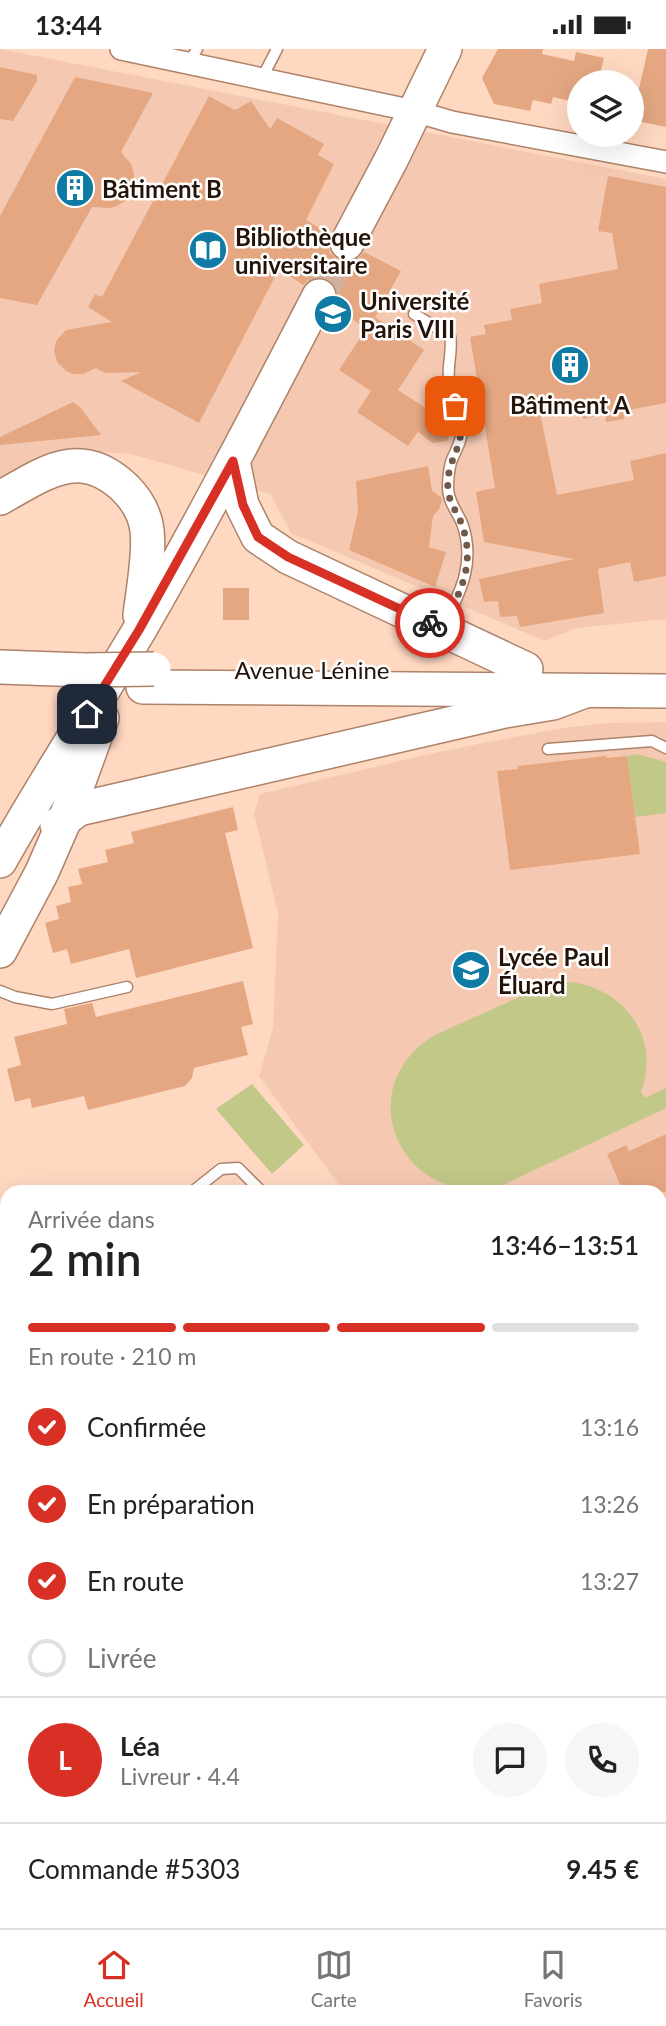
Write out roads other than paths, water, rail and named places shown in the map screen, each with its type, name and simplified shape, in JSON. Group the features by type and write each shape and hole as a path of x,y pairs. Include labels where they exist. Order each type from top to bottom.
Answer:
{"main road":[{"path":"347,243 445,49"},
{"path":"0,861 34,799 139,630 233,461 319,296"},
{"path":"233,461 243,505 258,537 288,557 526,669"},
{"path":"0,498 50,470 76,465 98,468 116,479 131,494 142,511 147,529 139,630 0,951"},
{"name":"Avenue Lénine","path":"0,667 79,679"},
{"name":"Avenue Lénine","path":"0,689 79,679 526,669 666,670"},
{"name":"Avenue Lénine","path":"148,678 666,691"},
{"path":"66,817 79,809 99,804 505,711 553,703 585,691"},
{"path":"0,909 66,817 93,740"},
{"path":"0,819 34,799"},
{"path":"38,859 99,804"}],"street":[{"path":"121,49 193,56 262,78 414,111 452,122 666,162"}],"lane":[{"path":"262,78 276,49"},
{"path":"415,314 450,336 452,346 448,378 461,419 462,433 459,448 452,461 448,491 463,526 468,566 464,583 442,628"},
{"path":"548,749 652,741 666,748"},
{"path":"0,991 15,997 52,1004 127,987"},
{"path":"201,1185 221,1169 238,1168 255,1185"}],"tunnel":[{"path":"319,296 347,243"}],"place":[{"name":"Bâtiment B","path":"75,188"},
{"name":"Bibliothèque universitaire","path":"208,250"},
{"name":"Université Paris VIII","path":"333,314"},
{"name":"Bâtiment A","path":"570,365"},
{"name":"Lycée Paul Éluard","path":"471,970"}]}
